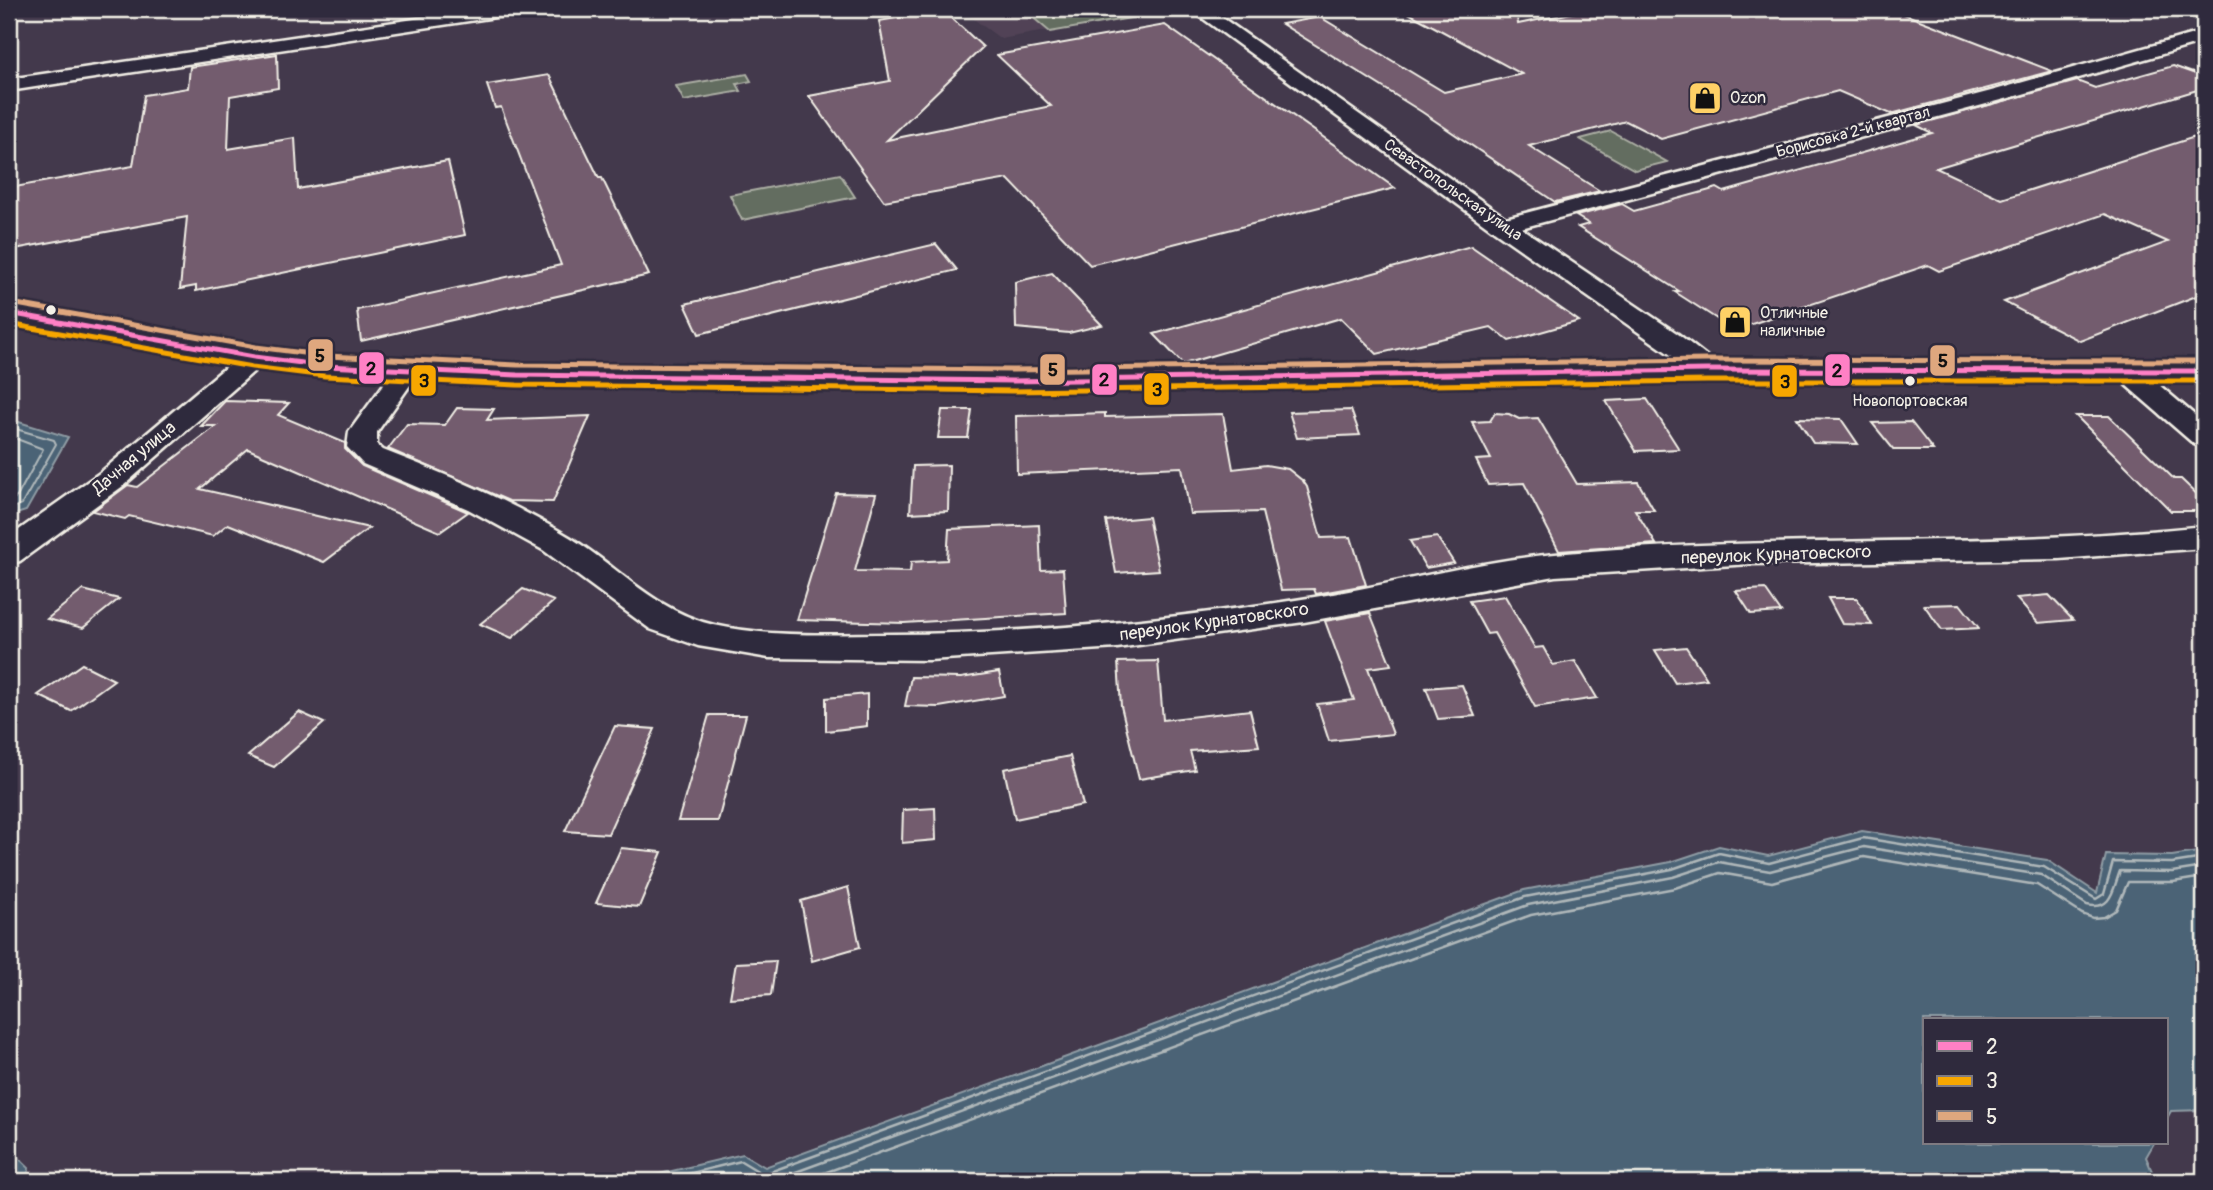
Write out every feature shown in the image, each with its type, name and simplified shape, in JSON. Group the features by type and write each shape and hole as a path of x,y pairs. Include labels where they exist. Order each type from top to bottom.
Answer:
{"street":[{"path":"9,85 515,9"},
{"name":"Севастопольская улица","path":"1199,9 1502,226 1669,340 1707,370"},
{"name":"Борисовка 2-й квартал","path":"1502,226 2002,94 2204,36"},
{"path":"9,313 254,357 326,366 407,371 1013,381 1707,370 2204,371"},
{"name":"Дачная улица","path":"9,554 112,480 254,357"},
{"path":"2125,370 2204,438"},
{"name":"переулок Курнатовского","path":"407,371 363,432 362,447 373,457 491,506 579,558 643,607 673,625 730,642 788,646 961,648 1101,639 1366,600 1514,569 1555,565 1814,552 2070,549 2204,537"}],"shaded area":[{"path":"960,9 1165,9 1001,39"}],"green space":[{"path":"1070,9 1126,9 1137,17 1050,32 1030,15"},
{"path":"747,74 751,81 737,84 741,91 684,101 676,86"},
{"path":"1611,131 1667,162 1635,170 1580,139"},
{"path":"840,174 855,197 742,220 730,195"}],"water":[{"path":"9,419 68,437 26,511 10,516 9,520"},
{"path":"1862,831 2047,860 2097,893 2106,855 2172,856 2204,851 2204,1110 2171,1111 2168,1116 2168,1018 1923,1018 1923,1144 2153,1144 2146,1157 2156,1181 630,1181 743,1154 765,1167 1524,890 1671,862 1719,846 1768,856"},
{"path":"9,1149 29,1168 27,1181 9,1181"}],"building":[{"path":"1401,9 1516,9 1518,24 1591,9 1891,9 2052,71 1891,114 1838,91 1661,139 1626,121 1529,146 1600,191 1555,202 1422,112 1282,24 1320,17 1444,92 1522,74"},
{"path":"943,10 983,47 887,140 1051,106 997,55 1165,25 1395,188 1090,265 1008,179 884,201 809,96 890,81 879,21"},
{"path":"277,54 278,88 230,96 228,149 295,138 298,189 448,161 465,235 196,291 196,286 180,289 187,217 9,250 9,188 133,166 144,95 188,88 190,67"},
{"path":"2173,66 2204,77 2204,88 1936,168 2002,199 2204,134 2204,293 2080,341 2004,302 2168,242 2105,214 1939,271 1928,265 1734,330 1675,292 1679,291 1578,227 1589,224 1576,216 1622,204 1634,211 1717,188 1724,192 1932,133 1916,125 2077,81 2095,88"},
{"path":"549,75 649,275 361,341 357,310 561,265 501,107 495,108 487,85"},
{"path":"936,244 957,270 699,334 685,304"},
{"path":"1471,246 1579,321 1509,341 1491,327 1377,354 1341,318 1183,364 1154,334"},
{"path":"1052,273 1102,325 1069,333 1016,328 1015,282"},
{"path":"1647,399 1679,449 1636,451 1606,401"},
{"path":"225,401 289,403 278,415 345,443 345,449 362,466 468,512 440,532 248,449 200,489 369,528 324,562 228,524 213,536 129,516 125,519 93,511 128,485 137,487 216,426 201,426"},
{"path":"457,408 494,409 487,420 590,416 553,502 509,501 388,449 407,424 445,425"},
{"path":"942,410 972,410 968,438 938,438"},
{"path":"1351,410 1360,435 1297,438 1289,412"},
{"path":"1105,413 1105,417 1223,414 1233,469 1266,465 1288,469 1303,481 1321,538 1351,537 1366,585 1316,594 1314,589 1281,590 1262,512 1190,514 1182,467 1017,474 1016,416"},
{"path":"1495,413 1509,414 1519,419 1538,418 1577,484 1638,482 1654,510 1635,510 1656,544 1559,551 1524,483 1488,485 1476,460 1491,459 1472,422 1490,421"},
{"path":"2076,416 2109,416 2174,479 2181,479 2204,501 2204,511 2171,511"},
{"path":"1797,418 1841,419 1858,444 1813,443"},
{"path":"1911,422 1933,450 1894,450 1872,423"},
{"path":"949,465 948,511 910,513 913,466"},
{"path":"836,493 876,494 855,571 910,572 911,562 947,560 949,529 1039,525 1041,570 1063,569 1066,613 904,623 797,620"},
{"path":"1148,517 1159,570 1116,573 1106,521"},
{"path":"1437,537 1454,563 1426,568 1410,541"},
{"path":"523,589 554,601 512,638 480,624"},
{"path":"1765,589 1781,612 1751,614 1736,591"},
{"path":"83,590 119,599 83,628 47,619"},
{"path":"2049,595 2073,620 2038,623 2016,598"},
{"path":"1505,596 1535,648 1543,647 1553,665 1575,661 1597,698 1535,707 1494,633 1487,634 1469,601"},
{"path":"1828,598 1857,598 1872,625 1842,624"},
{"path":"1960,604 1979,628 1942,630 1924,605"},
{"path":"1370,613 1391,665 1368,668 1393,734 1329,741 1317,704 1354,700 1325,621"},
{"path":"1686,647 1707,679 1675,683 1655,650"},
{"path":"1158,661 1163,720 1250,710 1259,746 1190,751 1195,770 1139,779 1121,706 1118,662"},
{"path":"82,664 114,680 71,711 38,695"},
{"path":"999,672 1004,696 939,707 905,706 911,677 961,678"},
{"path":"1462,685 1475,716 1438,719 1426,688"},
{"path":"867,694 867,726 826,731 826,698"},
{"path":"299,712 324,723 274,767 248,756"},
{"path":"709,715 746,715 718,821 678,821"},
{"path":"615,726 655,729 608,834 565,831"},
{"path":"1070,756 1083,805 1015,819 1004,769"},
{"path":"935,808 936,840 902,843 903,810"},
{"path":"621,848 662,852 639,907 596,903"},
{"path":"848,887 860,947 812,961 801,901"},
{"path":"776,961 771,995 730,998 736,963"}],"transit line":[{"name":"5","path":"11,303 256,347 327,356 517,365 1013,370 1707,360 2204,361"},
{"name":"2","path":"9,313 254,357 326,366 517,375 1013,381 1707,370 2204,371"},
{"name":"3","path":"9,324 252,367 325,376 517,385 1013,391 1707,381 2204,381"}],"place":[{"name":"Ozon","path":"1705,98"},
{"name":"Отличные наличные","path":"1735,322"},
{"name":"Новопортовская","path":"1910,381"}]}
